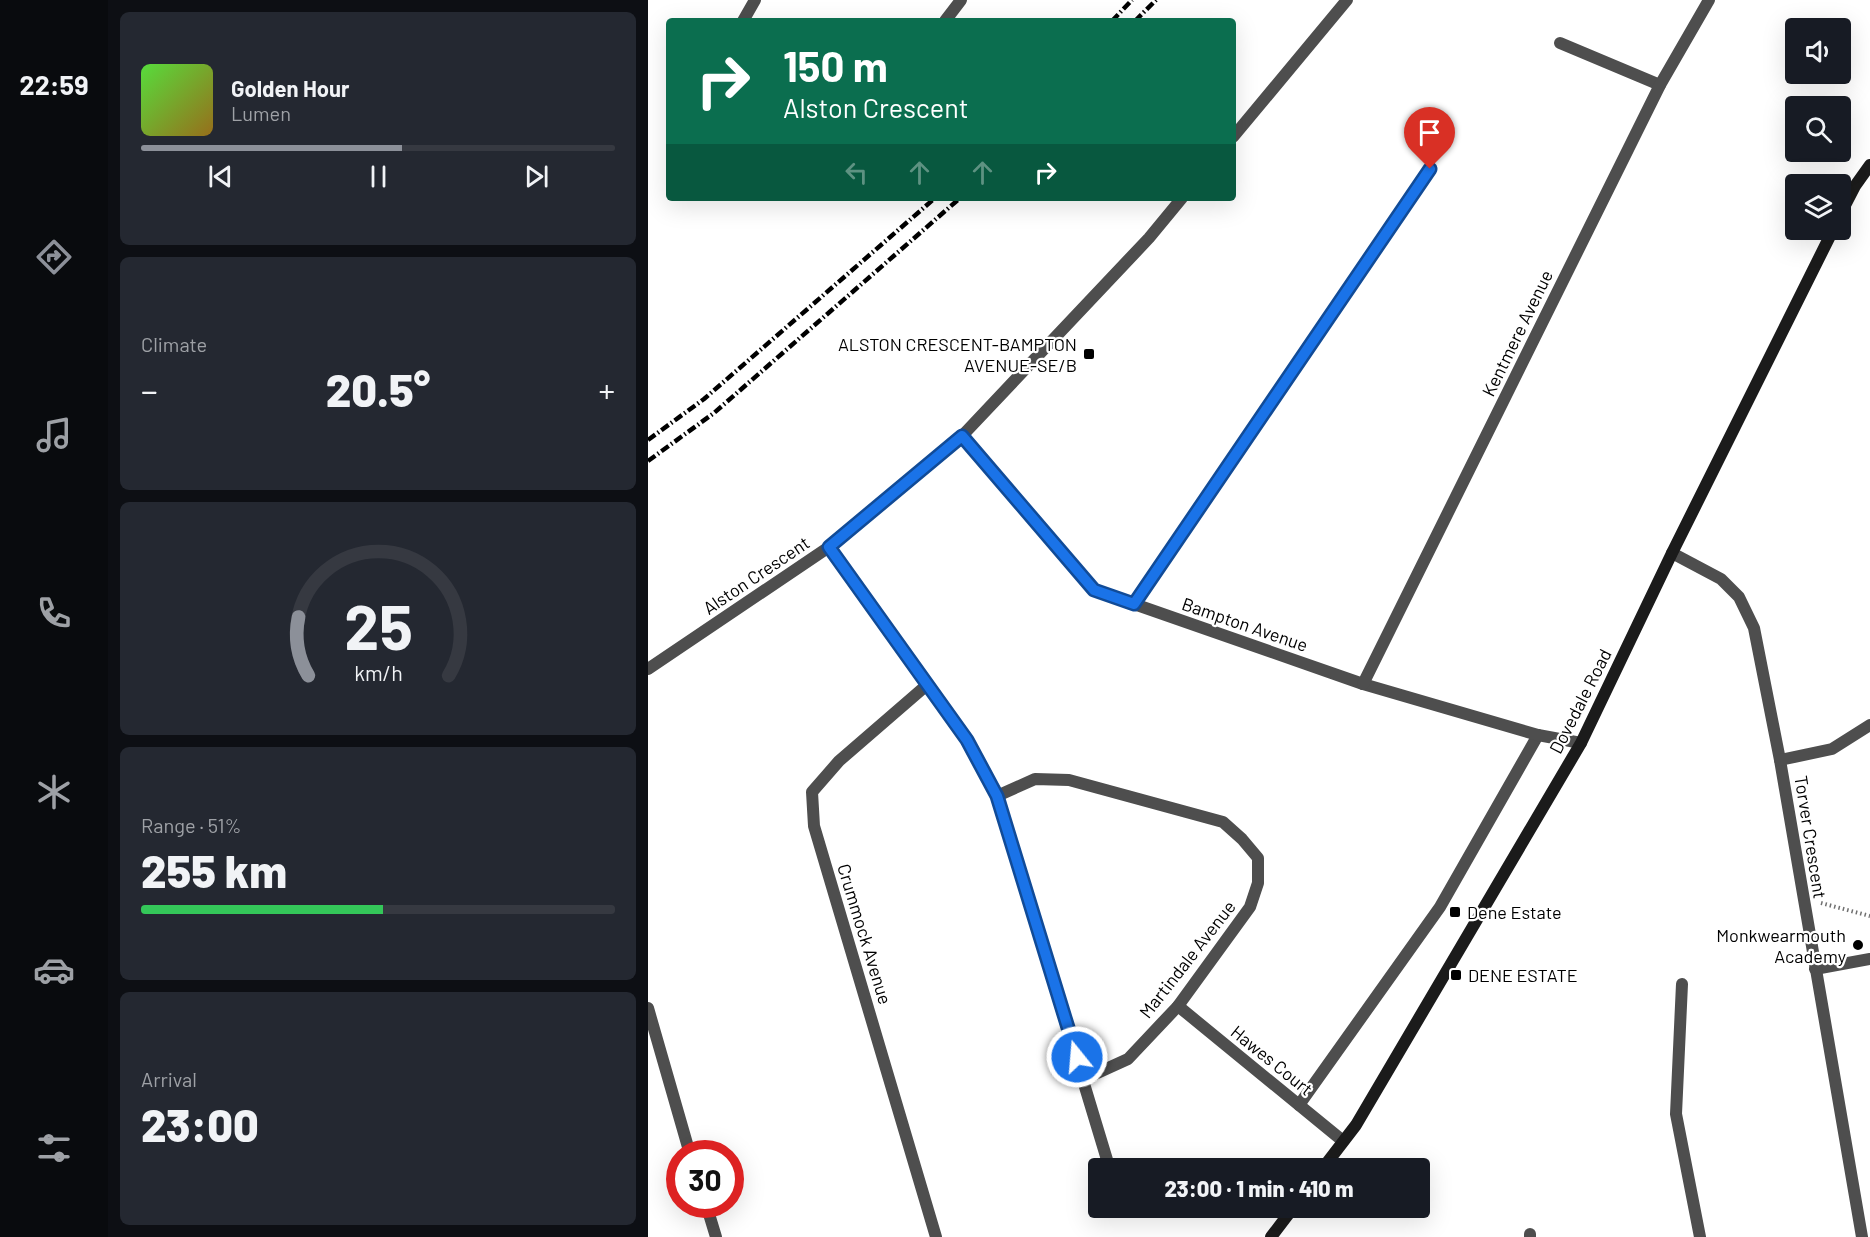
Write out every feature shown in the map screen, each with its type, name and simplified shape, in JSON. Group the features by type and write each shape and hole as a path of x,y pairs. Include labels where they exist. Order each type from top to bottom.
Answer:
{"street":[{"path":"745,18 755,0"},
{"path":"947,18 961,0"},
{"path":"1236,133 1347,0"},
{"name":"Kentmere Avenue","path":"1363,684 1660,85 1709,0"},
{"path":"1560,43 1660,85"},
{"path":"1851,194 1870,165"},
{"path":"1134,604 1430,169"},
{"name":"Alston Crescent","path":"648,669 829,547 962,436 1149,238 1180,201"},
{"name":"Dovedale Road","path":"1331,1158 1362,1114 1581,743 1672,553 1828,240"},
{"name":"Bampton Avenue","path":"962,436 1094,590 1363,684 1538,735 1581,743"},
{"path":"829,547 967,740 997,796 1107,1158"},
{"name":"Torver Crescent","path":"1672,553 1721,579 1739,597 1754,628 1780,760 1862,1237"},
{"name":"Crummock Avenue","path":"928,684 839,761 812,792 814,826 936,1237"},
{"path":"1780,760 1832,749 1870,725"},
{"path":"1299,1105 1440,907 1538,735"},
{"name":"Martindale Avenue","path":"997,796 1035,779 1069,780 1223,822 1258,858 1258,883 1250,907 1178,1006 1128,1059 1084,1079"},
{"path":"1815,969 1870,959"},
{"path":"1682,984 1676,1114 1700,1237"},
{"name":"Hawes Court","path":"1178,1006 1343,1142"},
{"path":"648,1008 686,1140"},
{"path":"710,1218 716,1237"},
{"path":"1271,1237 1285,1218"}],"path":[{"path":"1803,898 1870,916"}],"railway":[{"path":"1115,18 1132,0"},
{"path":"1138,18 1156,0"},
{"path":"648,440 704,399 932,201"},
{"path":"648,461 714,413 957,201"}],"place":[{"name":"ALSTON CRESCENT-BAMPTON AVENUE-SE/B","path":"1089,354"},
{"name":"Dene Estate","path":"1455,912"},
{"name":"Monkwearmouth Academy","path":"1858,945"},
{"name":"DENE ESTATE","path":"1456,975"}],"route":[{"path":"1077,1057 997,796 967,740 829,547 962,436 1094,590 1134,604 1430,169"}]}
